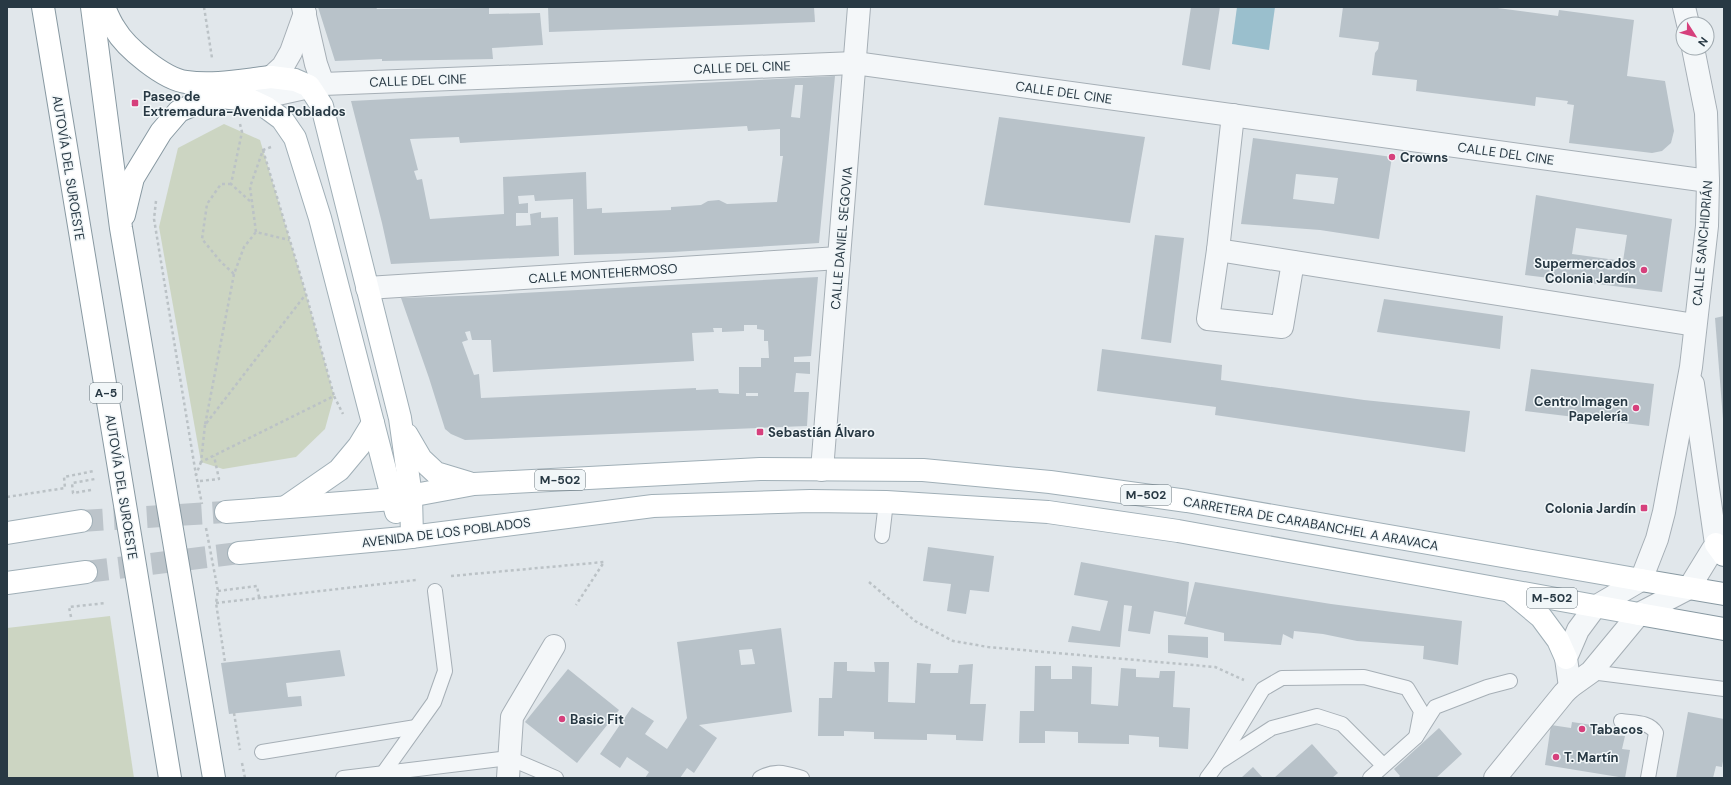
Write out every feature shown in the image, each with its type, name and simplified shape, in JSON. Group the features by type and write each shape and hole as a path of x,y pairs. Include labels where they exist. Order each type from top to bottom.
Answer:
{"main road":[{"name":"AUTOVÍA DEL SUROESTE","path":"43,7 170,778"},
{"path":"92,7 121,228 214,778"},
{"path":"104,7 115,30 136,52 162,74 185,82 216,83 278,79 295,80 316,85 401,426 402,497 408,537"},
{"path":"121,228 133,178 161,132 179,111 200,102 220,97 250,100 267,108 282,119 295,138 320,218 373,423 402,497"},
{"path":"286,507 339,470 359,446 373,423"},
{"path":"401,426 421,460 436,473 474,484"},
{"name":"CARRETERA DE CARABANCHEL A ARAVACA","path":"226,512 402,497 474,484 760,469 923,470 1050,482 1187,501 1724,594"},
{"name":"AVENIDA DE LOS POBLADOS","path":"239,553 408,537 653,506 810,500 886,502"},
{"name":"M-502","path":"886,502 1048,512 1132,524 1724,629"},
{"path":"7,533 81,521"},
{"path":"7,583 86,572"},
{"path":"1508,590 1542,617 1558,640 1566,658"}],"street":[{"name":"CALLE DANIEL SEGOVIA","path":"822,470 859,7"},
{"path":"250,100 278,79 291,52 304,10"},
{"path":"304,10 316,64 316,85"},
{"name":"CALLE SANCHIDRIÁN","path":"1640,580 1657,539 1664,512 1691,367 1706,226 1708,181 1706,113 1695,56"},
{"name":"CALLE DEL CINE","path":"316,85 855,63 1708,181"},
{"path":"278,79 282,119"},
{"path":"1232,115 1218,250 1208,319 1282,327 1292,262"},
{"path":"1218,250 1695,325"},
{"name":"CALLE MONTEHERMOSO","path":"367,288 839,258"},
{"name":"CALLE SANCHIDRIÁN","path":"1691,367 1720,550"},
{"path":"1495,778 1570,687 1591,672 1639,614 1689,588 1720,550"},
{"path":"1570,687 1566,658 1578,630 1595,607 1640,580"},
{"path":"509,768 512,717 554,646"}],"lane":[{"path":"882,536 886,502"},
{"path":"384,772 434,702 445,671 435,591"},
{"path":"1591,672 1724,689"},
{"path":"1207,778 1218,763 1263,689 1282,678 1364,677 1407,688 1420,710 1416,737"},
{"path":"1370,778 1416,737 1435,706 1486,687 1510,681"},
{"path":"1218,763 1272,728 1317,716 1342,724 1383,765"},
{"path":"1621,721 1648,724 1656,733 1648,778"},
{"path":"262,752 416,727"},
{"path":"344,778 384,772 509,768 556,778"},
{"path":"760,778 770,772 782,772 802,778"}],"path":[{"path":"268,142 271,147"},
{"path":"263,150 276,145"},
{"path":"196,474 201,462 205,425 234,274 244,247 256,232 250,187 263,150"},
{"path":"263,150 306,294 334,396 346,420"},
{"path":"231,184 220,184 207,204 202,239 220,262 234,274"},
{"path":"156,197 154,219 202,506"},
{"path":"256,232 290,240"},
{"path":"205,425 306,294"},
{"path":"201,462 334,396"},
{"path":"200,481 219,479 214,456"},
{"path":"91,490 73,493 72,483 96,479"},
{"path":"205,521 218,591 216,603 225,662"},
{"path":"868,582 915,621 953,641 988,647 1215,667 1263,689"},
{"path":"218,591 258,586 259,597"},
{"path":"71,617 69,607 106,603"},
{"path":"234,713 245,778"}],"green space":[{"path":"224,124 260,140 306,294 334,396 325,429 296,457 223,469 201,462 159,227 178,148"},
{"path":"110,616 134,778 7,778 7,628"}],"water":[{"path":"1237,7 1275,7 1269,50 1232,44"}],"building":[{"path":"318,7 376,7 377,9 489,8 489,14 540,13 543,45 492,48 493,59 382,61 382,59 335,61"},
{"path":"548,7 814,7 815,22 549,32"},
{"path":"1191,7 1220,7 1210,70 1182,65"},
{"path":"1343,7 1490,7 1558,16 1559,10 1634,20 1627,76 1665,81 1674,131 1671,143 1662,151 1652,153 1569,143 1574,105 1567,104 1568,101 1536,97 1535,106 1416,91 1417,80 1372,75 1375,53 1378,49 1379,42 1339,37"},
{"path":"835,76 819,243 673,252 574,255 573,199 535,201 534,195 518,196 519,204 528,203 528,213 516,213 516,226 531,225 530,214 541,212 541,218 558,217 559,256 391,264 351,101","holes":["795,85 803,85 800,118 791,117","747,126 748,131 780,129 780,156 783,156 777,202 727,204 719,200 708,201 701,205 671,207 671,210 602,213 602,208 587,209 586,172 503,177 504,214 430,219 422,179 417,180 414,171 418,170 410,139 459,137 460,143"]},
{"path":"999,117 1145,137 1130,223 984,205"},
{"path":"1253,138 1392,157 1379,239 1320,230 1241,224","holes":["1296,174 1338,178 1334,204 1293,199"]},
{"path":"1536,195 1672,219 1662,292 1525,275","holes":["1576,228 1627,235 1623,261 1572,254"]},
{"path":"1155,235 1184,238 1171,343 1141,339"},
{"path":"818,277 811,356 794,357 794,362 810,362 810,374 796,373 794,392 809,392 807,426 465,440 451,434 445,429 401,298 487,295","holes":["744,325 757,325 757,329 764,330 764,341 768,341 769,358 761,358 761,367 739,367 739,394 719,393 718,389 696,390 696,388 481,398 479,374 474,375 462,342 468,340 465,332 470,331 472,340 491,340 493,372 694,361 692,333 714,332 713,328 722,328 722,332 744,331","746,393 758,393 758,396 746,396"]},
{"path":"1384,299 1503,316 1500,349 1377,332"},
{"path":"1724,316 1724,419 1723,419 1715,318"},
{"path":"1102,349 1222,365 1221,380 1364,400 1470,411 1465,452 1215,415 1216,407 1097,391"},
{"path":"1531,369 1654,384 1649,426 1525,411"},
{"path":"928,547 994,556 989,592 970,590 966,614 947,611 951,584 923,581"},
{"path":"1081,562 1189,582 1186,617 1154,611 1150,634 1128,631 1132,606 1124,605 1120,647 1068,642 1072,626 1100,631 1108,601 1074,595"},
{"path":"1195,582 1331,604 1462,621 1458,665 1423,659 1424,646 1357,641 1323,634 1294,631 1293,639 1283,634 1281,645 1224,641 1224,633 1184,624"},
{"path":"781,628 792,712 699,725 717,738 694,773 687,768 680,778 645,778 649,772 627,757 620,768 600,754 632,707 654,721 645,734 667,749 687,718 677,642","holes":["752,649 755,664 741,665 739,650"]},
{"path":"1168,635 1208,637 1208,658 1168,653"},
{"path":"340,650 345,676 286,683 288,697 301,696 302,706 229,714 221,663"},
{"path":"834,662 847,662 847,671 875,672 874,662 889,662 888,702 915,703 917,663 931,664 930,673 958,673 959,665 973,664 970,704 986,704 983,741 956,740 956,735 927,734 927,740 874,739 874,732 844,731 844,736 818,736 819,698 832,698"},
{"path":"1035,666 1051,666 1051,679 1072,679 1072,666 1092,667 1091,704 1118,706 1121,668 1136,669 1136,677 1159,678 1160,671 1175,671 1173,707 1190,708 1188,749 1159,747 1159,737 1129,735 1129,744 1078,743 1078,732 1045,731 1045,743 1019,743 1020,711 1034,711"},
{"path":"568,669 619,710 577,763 525,722"},
{"path":"1688,712 1724,719 1724,755 1722,767 1716,766 1713,778 1676,778"},
{"path":"1572,722 1612,728 1611,735 1625,736 1622,749 1630,750 1625,778 1545,765 1551,725 1571,728"},
{"path":"1439,728 1462,754 1436,778 1398,778 1400,776 1394,769"},
{"path":"1312,744 1338,773 1332,778 1274,778"},
{"path":"1253,767 1263,778 1241,778"}],"tunnel":[{"path":"81,521 226,512"},
{"path":"86,572 239,553"}],"place":[{"name":"Paseo de Extremadura-Avenida Poblados","path":"135,103"},
{"name":"Crowns","path":"1392,157"},
{"name":"Supermercados Colonia Jardín","path":"1644,270"},
{"name":"Centro Imagen Papelería","path":"1636,408"},
{"name":"Sebastián Álvaro","path":"760,432"},
{"name":"Colonia Jardín","path":"1644,508"},
{"name":"Basic Fit","path":"562,719"},
{"name":"Tabacos","path":"1582,729"},
{"name":"T. Martín","path":"1556,757"}]}
